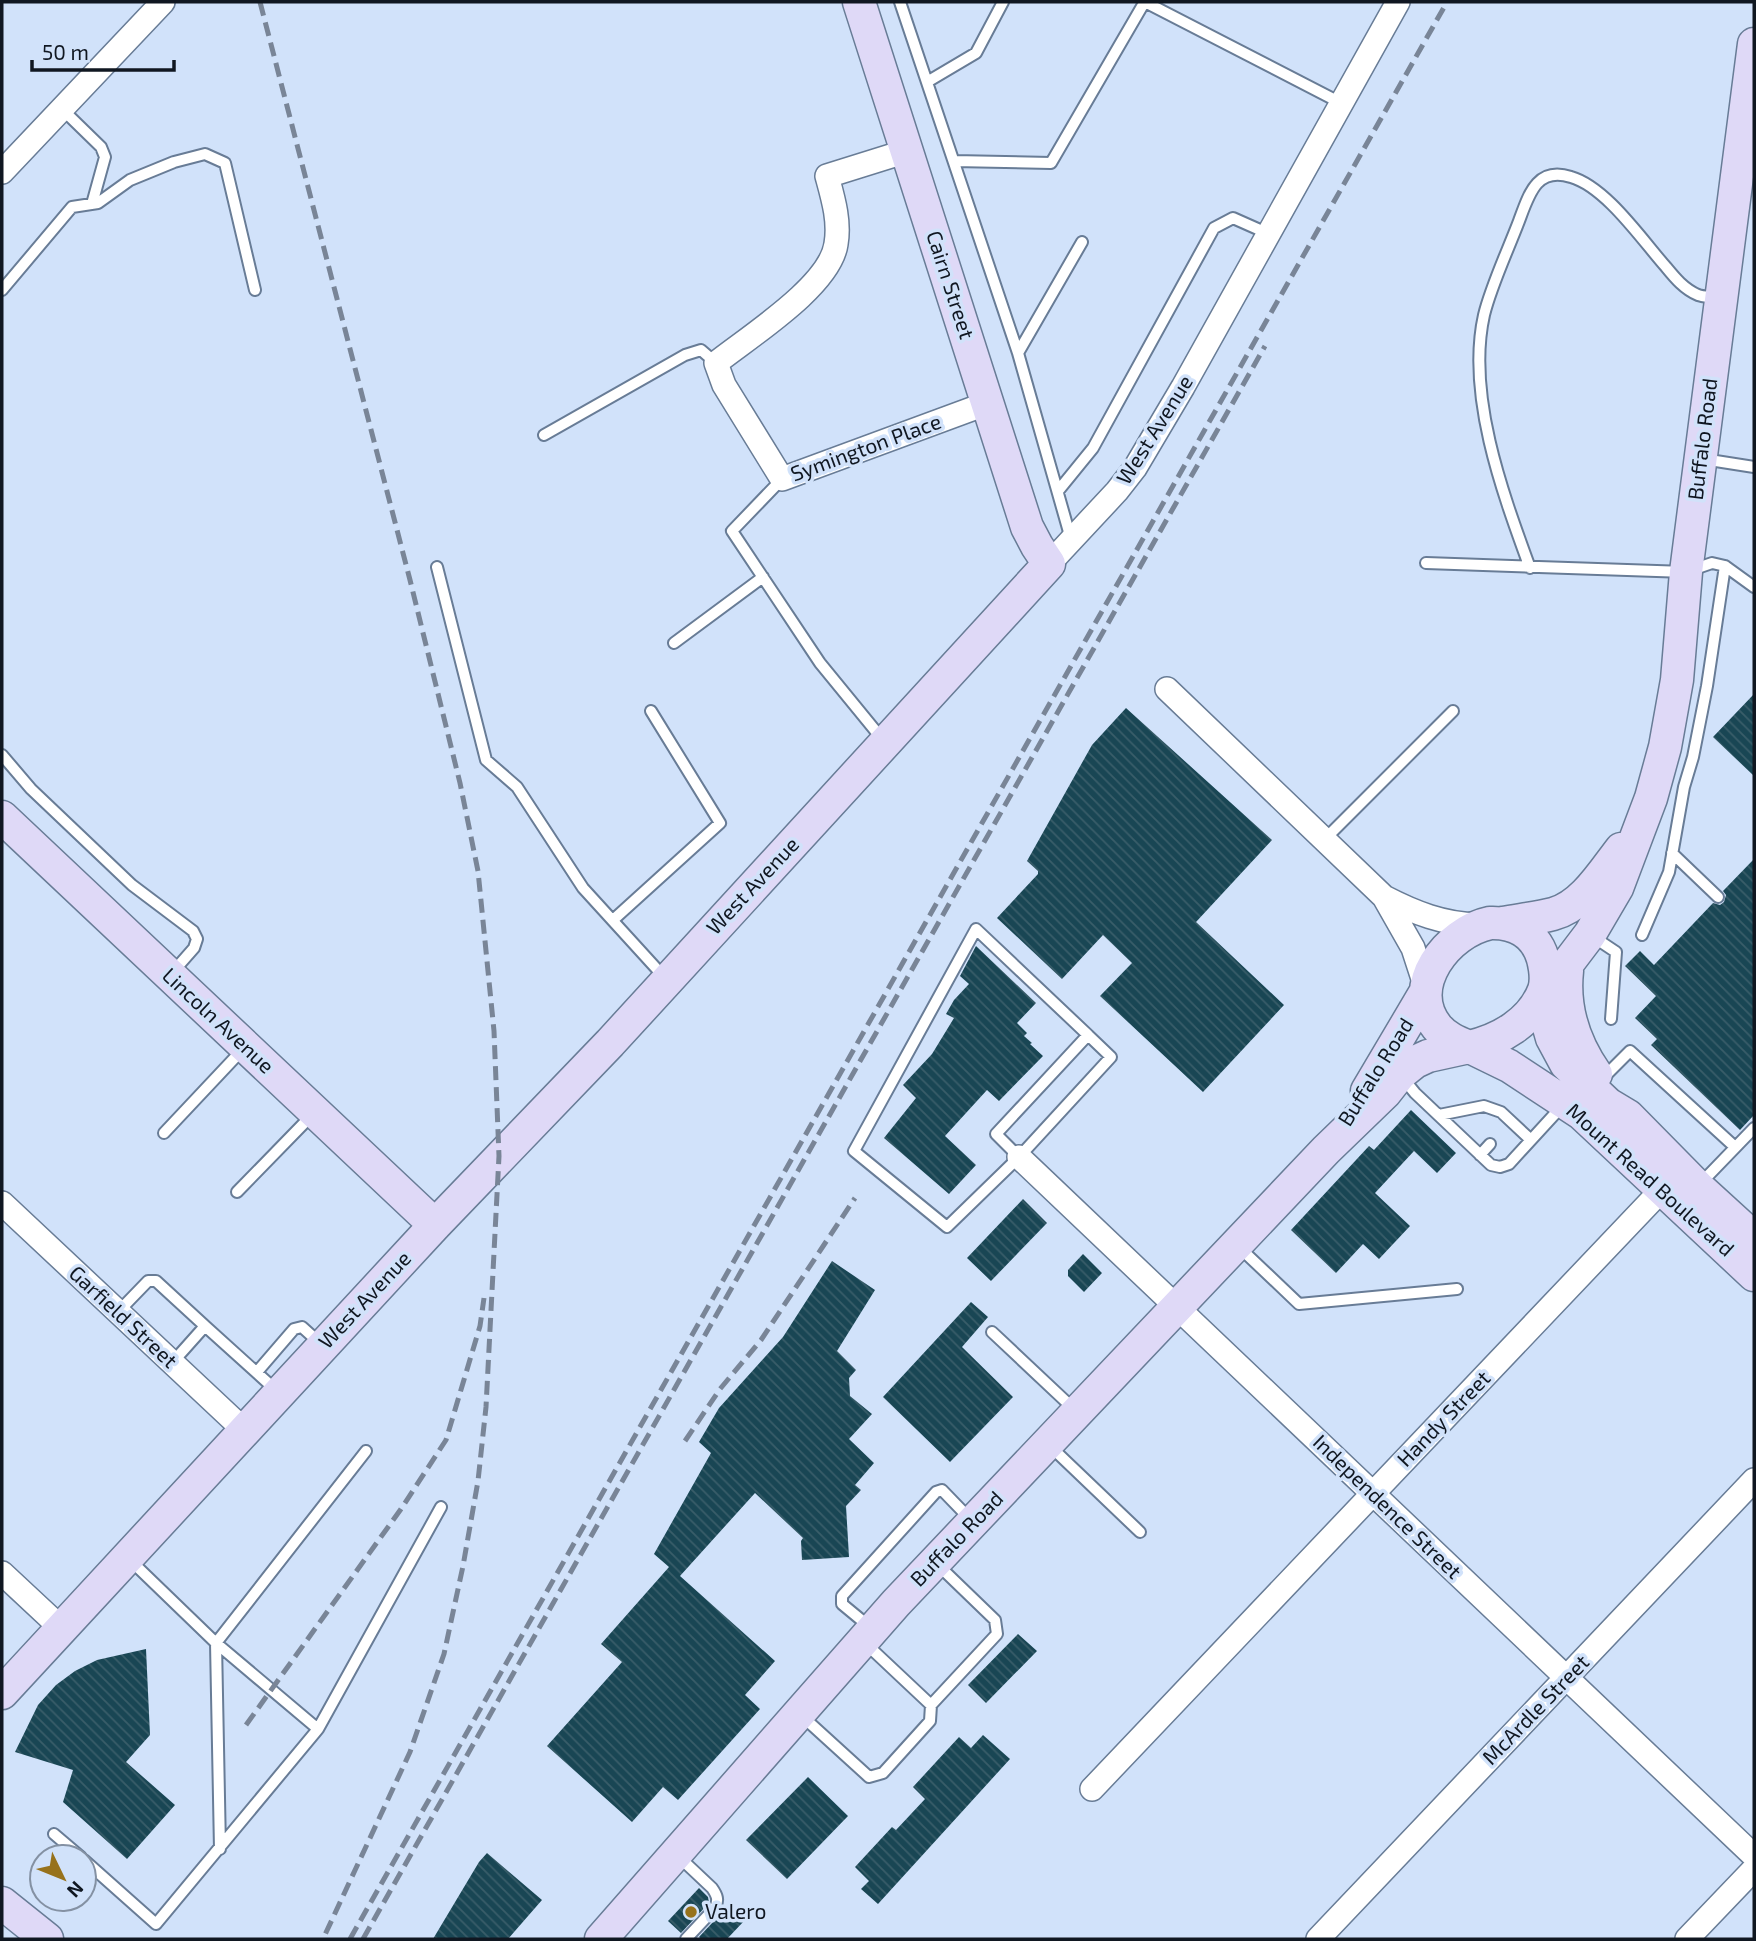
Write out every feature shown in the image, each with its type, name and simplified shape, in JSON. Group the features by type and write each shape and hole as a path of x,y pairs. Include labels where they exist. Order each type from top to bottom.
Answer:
{"main road":[{"name":"Cairn Street","path":"859,2 1027,527 1049,564"},
{"name":"Buffalo Road","path":"1545,988 1590,934 1617,888 1656,781 1669,730 1679,665 1686,572 1754,44"},
{"name":"West Avenue","path":"2,1693 435,1225 667,980 1049,564"},
{"name":"Lincoln Avenue","path":"2,817 435,1225"},
{"name":"Buffalo Road","path":"1490,924 1554,914 1566,909 1589,889 1637,829"},
{"path":"1490,924 1517,926 1527,932 1540,949 1545,988 1539,1000 1519,1024 1495,1039 1470,1047 1444,1035 1437,1027 1430,1016 1425,991 1429,975 1443,951 1452,942 1490,924"},
{"path":"1568,963 1566,986 1572,1026 1584,1054 1628,1116"},
{"name":"Mount Read Boulevard","path":"1545,988 1548,1024 1566,1064 1601,1098 1628,1116 1754,1275"},
{"name":"Buffalo Road","path":"1326,1150 1388,1057 1425,991"},
{"name":"Buffalo Road","path":"604,1938 867,1635 1326,1150 1385,1093 1400,1074 1428,1056 1470,1047"},
{"name":"Mount Read Boulevard","path":"1470,1047 1509,1066 1566,1102 1599,1129 1680,1182 1754,1238"},
{"path":"2,1903 47,1939"}],"street":[{"path":"2,172 163,2"},
{"name":"West Avenue","path":"1049,564 1135,468 1398,2"},
{"path":"716,363 817,283 829,265 836,248 838,230 827,176 907,151"},
{"name":"Symington Place","path":"716,363 724,385 782,480 988,403"},
{"path":"1167,689 1384,897 1413,948 1425,991"},
{"path":"1384,897 1434,919 1454,924 1490,924"},
{"name":"Independence Street","path":"1019,1157 1754,1856"},
{"name":"Handy Street","path":"1091,1789 1373,1494 1680,1182"},
{"name":"Garfield Street","path":"2,1203 245,1432"},
{"name":"McArdle Street","path":"1318,1939 1754,1480"},
{"path":"2,1573 61,1628"},
{"path":"1687,1939 1754,1869"}],"lane":[{"path":"900,2 1018,353 1072,540"},
{"path":"927,82 976,53 1003,2"},
{"path":"954,161 1051,163 1144,2 1341,103"},
{"path":"62,109 101,146 105,157 92,204"},
{"path":"2,290 72,207 98,203 130,180 174,162 205,154 225,163 255,290"},
{"path":"1531,568 1493,455 1484,405 1480,357 1485,315 1531,191 1547,175 1558,174 1578,179 1612,206 1682,285 1698,295 1721,299"},
{"path":"1058,491 1093,448 1214,228 1233,218 1269,234"},
{"path":"1018,353 1082,242"},
{"path":"544,435 685,355 701,350 716,363"},
{"path":"1701,458 1754,467"},
{"path":"782,480 732,531 820,663 885,743"},
{"path":"1426,563 1686,572 1712,563 1725,566 1754,587"},
{"path":"1642,935 1669,872 1684,787 1693,757 1707,686 1725,566"},
{"path":"438,567 486,760 517,787 583,888 667,980"},
{"path":"674,643 763,577"},
{"path":"613,920 720,823 651,711"},
{"path":"1324,840 1453,711"},
{"path":"2,755 31,789 132,885 193,931 197,939 194,948 170,975"},
{"path":"1672,853 1718,897"},
{"path":"976,929 1111,1057 1019,1157 947,1227 854,1151 976,929"},
{"path":"1590,934 1616,952 1611,1019"},
{"path":"1019,1157 996,1134 1088,1035"},
{"path":"164,1133 246,1046"},
{"path":"1601,1081 1630,1051 1735,1147"},
{"path":"1400,1074 1491,1165 1500,1167 1509,1164 1566,1102"},
{"path":"1439,1115 1484,1106 1501,1112 1508,1125 1531,1140"},
{"path":"237,1192 315,1112"},
{"path":"1680,1182 1735,1147 1754,1128"},
{"path":"1480,1154 1490,1144"},
{"path":"1237,1245 1299,1304 1457,1289"},
{"path":"118,1312 148,1280 156,1280 280,1393"},
{"path":"172,1363 205,1326"},
{"path":"257,1372 295,1329 303,1328 323,1346"},
{"path":"992,1332 1078,1412"},
{"path":"1048,1444 1140,1532"},
{"path":"220,1849 216,1643 366,1451"},
{"path":"931,1705 867,1635 842,1604 842,1596 936,1492 942,1490 973,1522"},
{"path":"98,1872 156,1924 318,1729 441,1507"},
{"path":"127,1557 216,1643 318,1729"},
{"path":"799,1713 869,1777 883,1773 930,1721 931,1705 997,1634 995,1620 934,1562"},
{"path":"54,1834 64,1843"},
{"path":"676,1854 712,1888 718,1902 686,1939"}],"building":[{"path":"1754,694 1754,776 1713,737"},
{"path":"1126,708 1272,840 1196,922 1284,1005 1203,1092 1100,996 1132,963 1103,935 1062,979 997,918 1038,874 1027,861 1092,745"},
{"path":"1754,859 1754,1115 1740,1130 1651,1045 1657,1039 1635,1018 1656,996 1625,966 1640,951 1654,965 1713,903 1720,905 1724,902 1726,895 1723,891"},
{"path":"976,946 1036,1003 1017,1023 1027,1033 1024,1036 1032,1043 1030,1044 1043,1056 999,1101 987,1090 945,1136 976,1165 949,1194 884,1138 916,1098 903,1085 932,1054 954,1018 946,1014 954,1000 969,984 960,976"},
{"path":"1411,1110 1456,1153 1437,1173 1414,1151 1375,1193 1410,1226 1379,1259 1363,1244 1336,1273 1291,1230 1369,1146 1374,1150"},
{"path":"1023,1199 1047,1223 991,1281 967,1258"},
{"path":"1083,1254 1102,1273 1084,1292 1068,1276 1068,1270"},
{"path":"832,1261 875,1290 837,1351 856,1370 849,1378 850,1396 872,1414 849,1439 874,1463 855,1485 861,1490 846,1506 849,1557 802,1560 803,1538 755,1493 680,1576 775,1661 745,1695 760,1709 678,1800 663,1787 632,1822 547,1746 622,1662 601,1644 669,1567 654,1554 711,1453 699,1442 719,1408 783,1337"},
{"path":"971,1302 988,1317 962,1347 1013,1397 950,1462 883,1397"},
{"path":"1018,1634 1037,1651 986,1703 968,1685"},
{"path":"146,1649 150,1735 126,1762 175,1805 127,1859 63,1802 73,1770 15,1752 38,1705 56,1685 97,1660"},
{"path":"983,1735 1010,1759 878,1904 861,1889 869,1881 855,1867 892,1827 896,1830 925,1799 913,1787 959,1737 971,1748"},
{"path":"808,1777 848,1816 787,1879 746,1840"},
{"path":"487,1853 542,1900 508,1939 433,1939 479,1862"},
{"name":"Valero","path":"699,1888 708,1897 709,1903 681,1933 668,1921"},
{"path":"728,1906 744,1921 727,1939 701,1939 699,1937"}],"railway":[{"path":"260,2 460,783 478,871 494,1031 499,1156 486,1407 478,1481 444,1654 410,1752 323,1939"},
{"path":"350,1939 1447,2"},
{"path":"363,1939 1265,346"},
{"path":"685,1441 720,1389 761,1340 855,1198"},
{"path":"246,1725 401,1509 446,1440 480,1326 484,1298"}],"place":[{"name":"Valero","path":"691,1912"}]}
